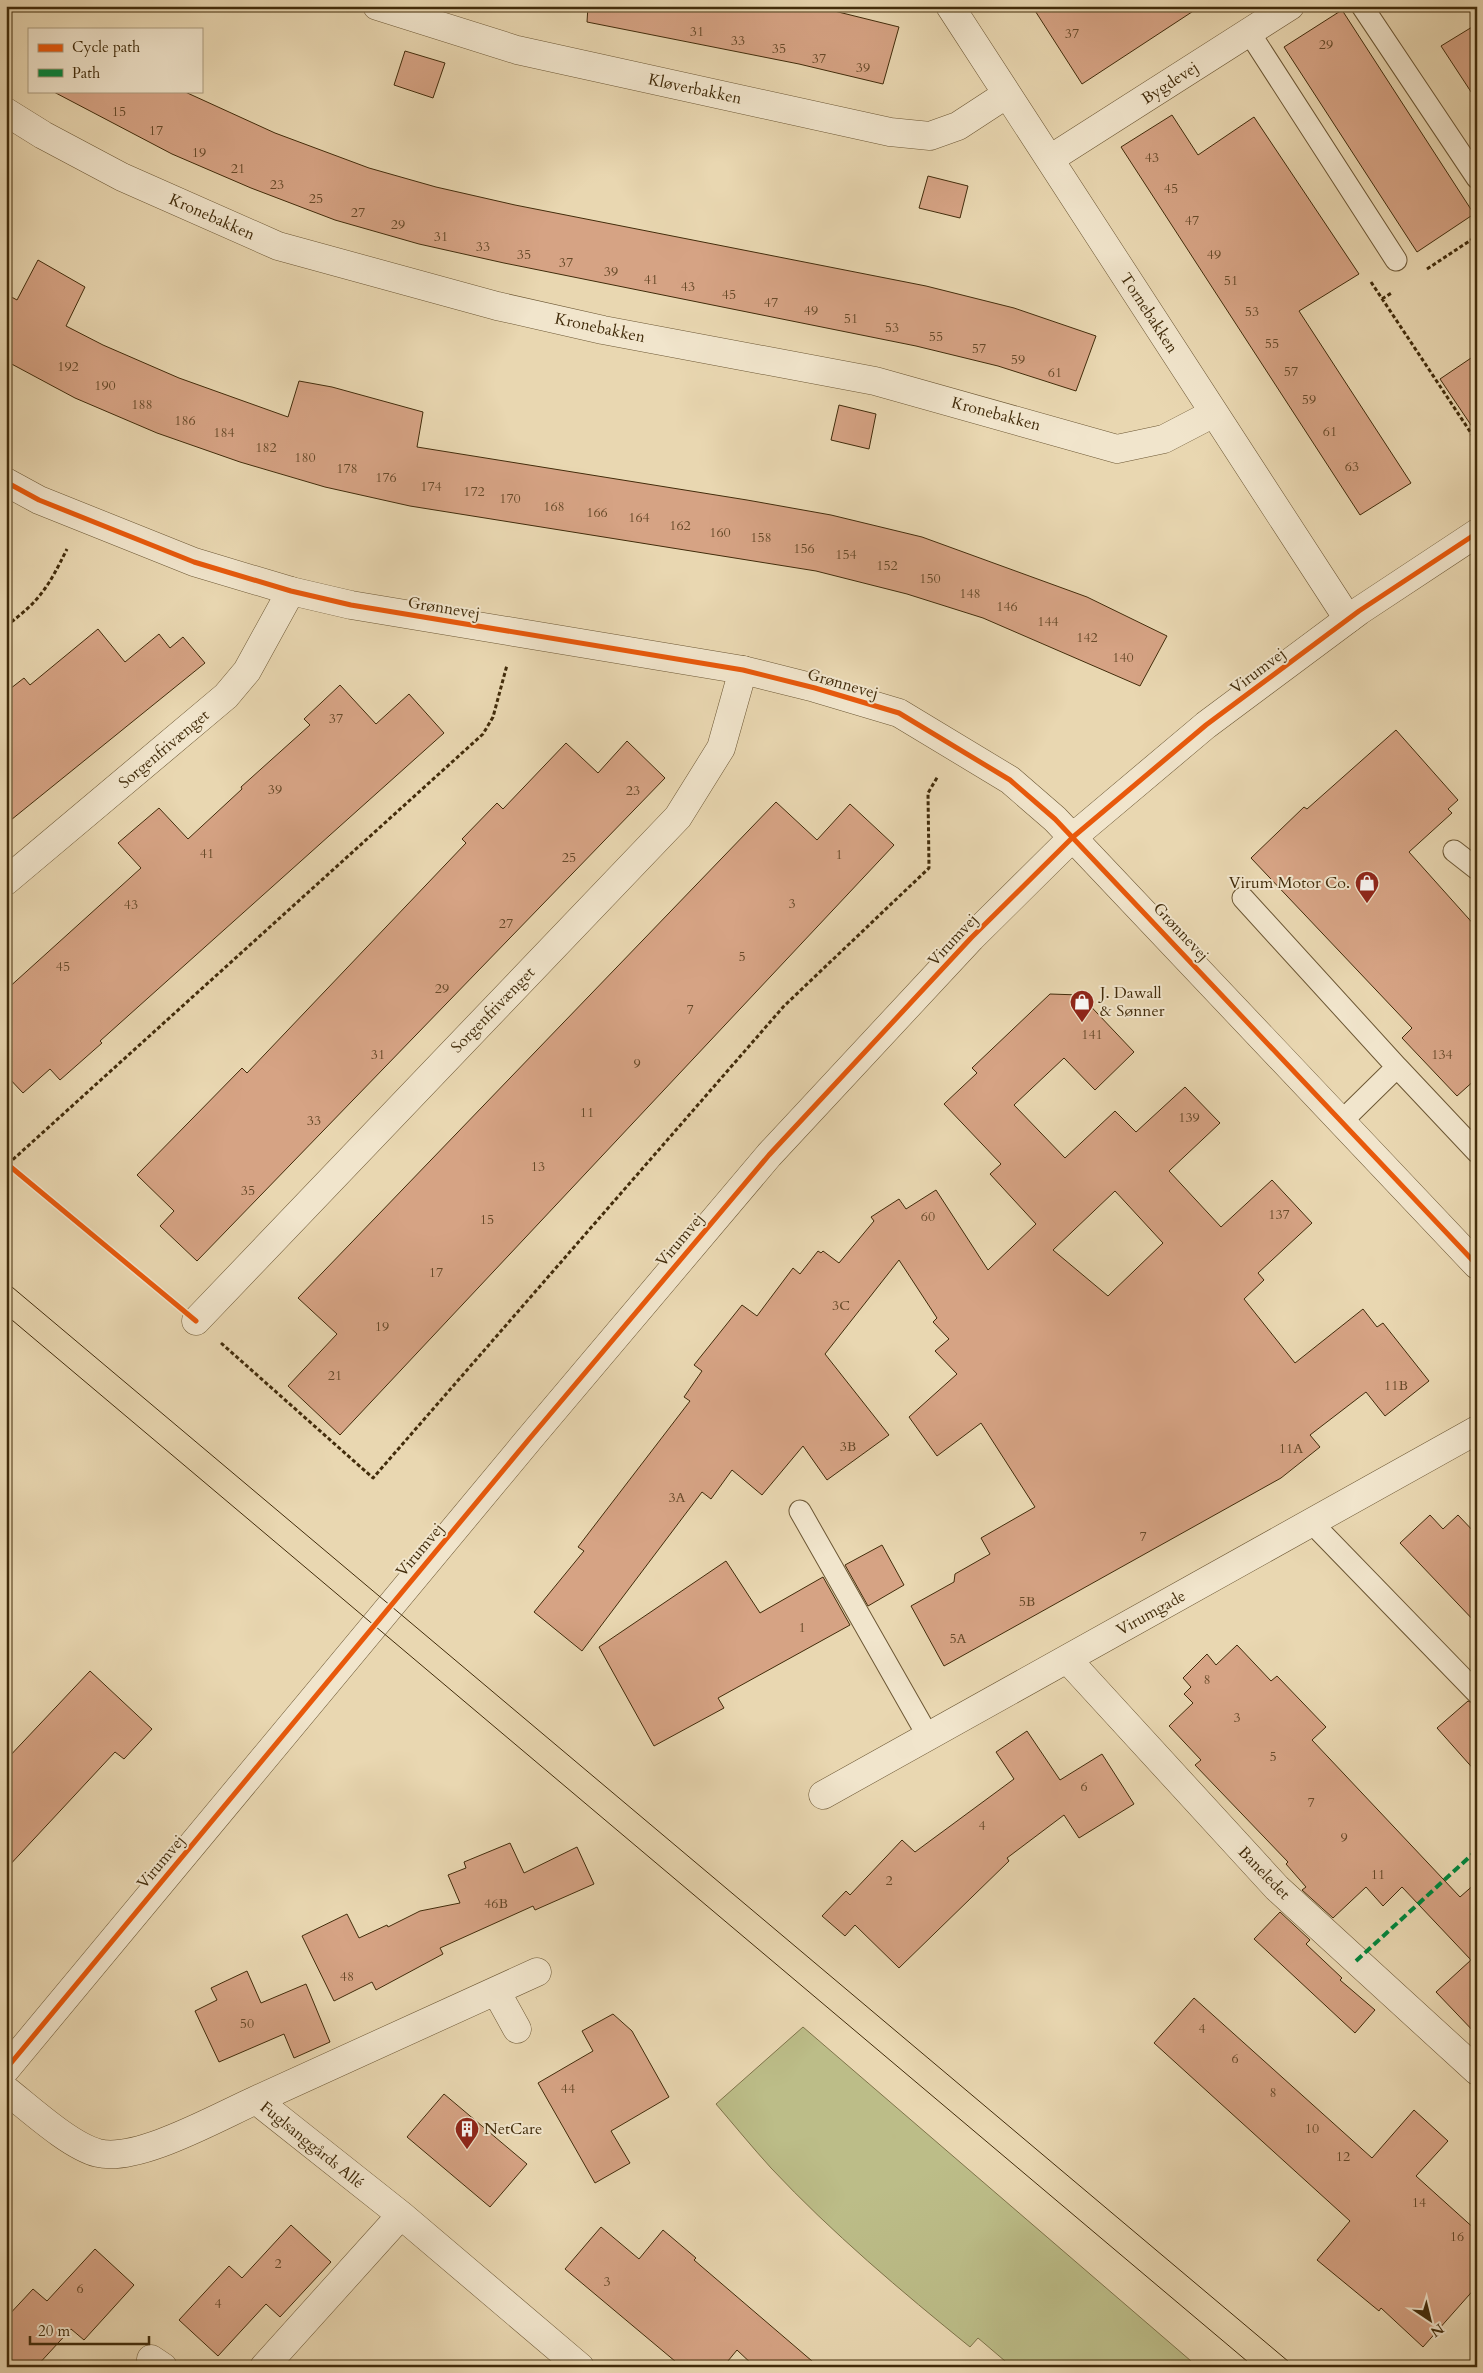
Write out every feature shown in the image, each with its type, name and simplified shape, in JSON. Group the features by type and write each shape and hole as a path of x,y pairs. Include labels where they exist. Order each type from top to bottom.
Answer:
{"street":[{"name":"Kløverbakken","path":"377,6 518,50 890,132 930,136 958,126 1008,94"},
{"name":"Tornebakken","path":"950,6 1348,619"},
{"name":"Bygdevej","path":"1050,159 1290,6"},
{"name":"Kronebakken","path":"6,112 43,135 122,177 278,246 497,306 603,330 875,381 1117,449 1164,439 1214,413"},
{"name":"Grønnevej","path":"6,482 39,500 194,562 290,591 351,606 742,670 815,688 899,713 1010,780 1073,837 1477,1265"},
{"name":"Virumvej","path":"6,2069 523,1445 769,1155 971,938 1073,837 1206,725 1348,619 1477,533"},
{"name":"Sorgenfrivænget","path":"6,881 226,696 247,670 290,591"},
{"name":"Sorgenfrivænget","path":"196,1321 678,817 721,748 742,670"},
{"name":"Virumgade","path":"823,1795 1068,1660 1477,1430"},
{"name":"Baneledet","path":"1068,1660 1277,1888 1477,2072"},
{"path":"256,2100 537,1972"},
{"path":"496,1990 517,2029"},
{"name":"Fuglsanggårds Allé","path":"6,2090 74,2142 98,2153 122,2154 147,2149 256,2100 400,2215 580,2367"},
{"path":"264,2367 400,2215"}],"lane":[{"path":"1362,6 1477,178"},
{"path":"1250,32 1396,260"},
{"path":"1454,851 1477,869"},
{"path":"1243,898 1477,1152"},
{"path":"1342,1121 1397,1067"},
{"path":"800,1511 928,1736"},
{"path":"1312,1523 1477,1693"}],"path":[{"path":"1421,273 1477,236"},
{"path":"1382,299 1398,289"},
{"path":"6,626 30,608 48,587 83,517"},
{"path":"15,1170 7,1164 484,734 493,717 516,633"},
{"path":"196,1321 373,1478 784,1006 928,868 928,793 955,747"}],"green space":[{"path":"803,2027 1198,2367 1012,2367 978,2338 970,2347 893,2283 794,2192 716,2104"}],"building":[{"path":"588,6 814,6 899,27 883,84 799,64 587,22"},
{"path":"1032,6 1201,6 1082,84"},
{"path":"1342,10 1474,214 1417,252 1284,47"},
{"path":"1477,24 1477,101 1441,46"},
{"path":"405,51 445,63 433,98 394,85"},
{"path":"54,92 185,92 275,133 369,168 436,187 515,205 926,286 1014,308 1096,336 1076,391 998,366 916,346 504,263 419,244 335,220 251,188 172,154"},
{"path":"1172,115 1198,155 1254,117 1359,274 1299,311 1411,483 1360,515 1121,147"},
{"path":"928,176 968,186 960,218 919,208"},
{"path":"38,260 85,287 66,326 103,345 179,378 288,417 299,381 332,387 423,412 417,447 747,500 831,515 922,537 1087,597 1167,636 1140,686 983,618 907,594 816,571 410,506 325,487 240,462 157,433 75,398 6,361 6,294 17,300"},
{"path":"1477,354 1477,434 1440,379"},
{"path":"839,405 876,414 869,449 831,440"},
{"path":"98,629 125,662 159,634 170,648 183,637 205,663 6,824 6,692 24,678 30,685"},
{"path":"340,685 376,724 409,694 444,733 100,1041 102,1043 60,1080 50,1069 23,1093 6,1075 6,990 141,868 118,843 159,808 188,839 242,789 241,787 310,725 304,719"},
{"path":"1396,730 1458,800 1448,809 1452,813 1409,852 1477,928 1477,1078 1457,1096 1402,1038 1412,1028 1251,858 1304,807 1307,809"},
{"path":"627,741 665,778 197,1261 160,1226 174,1211 137,1175 242,1068 247,1073 466,843 462,839 497,803 503,809 566,743 598,773"},
{"path":"776,802 817,840 850,804 894,845 340,1435 288,1386 337,1334 298,1298"},
{"path":"1050,994 1080,995 1134,1052 1095,1090 1064,1058 1014,1105 1065,1158 1115,1111 1136,1132 1185,1087 1220,1123 1169,1171 1221,1227 1272,1180 1312,1223 1258,1273 1264,1280 1244,1299 1295,1363 1363,1309 1377,1327 1383,1323 1429,1381 1385,1416 1366,1392 1310,1435 1320,1447 1281,1478 944,1666 911,1606 954,1582 955,1574 990,1554 981,1538 1035,1507 981,1423 937,1456 909,1417 957,1374 935,1351 949,1339 933,1322 937,1318 899,1260 825,1354 889,1435 827,1480 803,1446 762,1495 732,1470 711,1499 702,1492 582,1651 534,1612 584,1551 578,1547 690,1401 684,1397 702,1371 694,1365 742,1305 757,1316 793,1268 800,1274 818,1251 821,1253 823,1251 839,1263 874,1221 871,1217 899,1199 906,1209 936,1190 988,1270 1036,1224 990,1174 1001,1164 944,1104 977,1073 972,1068","holes":["1115,1191 1163,1243 1108,1296 1053,1250"]},
{"path":"1430,1515 1443,1529 1458,1515 1477,1535 1477,1624 1400,1543"},
{"path":"882,1545 904,1585 868,1606 845,1565"},
{"path":"726,1561 760,1613 823,1577 850,1625 718,1698 724,1708 654,1746 599,1647"},
{"path":"1237,1645 1271,1681 1277,1676 1326,1727 1312,1740 1460,1897 1477,1882 1477,2035 1436,1992 1471,1960 1402,1887 1383,1906 1366,1887 1333,1918 1302,1890 1306,1887 1286,1864 1288,1862 1195,1765 1201,1760 1169,1726 1193,1703 1184,1694 1191,1687 1183,1678 1207,1654 1216,1665"},
{"path":"90,1671 152,1729 124,1759 115,1752 6,1869 6,1760"},
{"path":"1468,1701 1477,1705 1477,1773 1437,1728"},
{"path":"1027,1731 1060,1780 1102,1754 1134,1804 1079,1838 1064,1815 1007,1858 1009,1861 899,1968 855,1925 845,1936 822,1916 846,1891 850,1895 902,1840 915,1852 1014,1779 996,1752"},
{"path":"510,1843 524,1873 577,1847 594,1884 535,1910 533,1906 440,1948 443,1954 376,1990 372,1982 334,2001 302,1936 347,1914 359,1938 387,1925 388,1927 420,1911 460,1903 448,1875 466,1868 464,1862"},
{"path":"1280,1912 1310,1940 1306,1944 1342,1978 1340,1980 1375,2010 1355,2033 1254,1939"},
{"path":"247,1971 261,2003 306,1984 330,2042 294,2058 284,2034 219,2062 195,2011 217,2000 211,1988"},
{"path":"1194,1998 1372,2158 1414,2110 1448,2141 1416,2176 1477,2231 1477,2286 1423,2347 1381,2308 1379,2311 1317,2260 1350,2221 1154,2043"},
{"path":"613,2014 632,2031 669,2097 611,2131 630,2163 595,2183 538,2083 593,2051 582,2031"},
{"name":"NetCare","path":"444,2094 527,2164 490,2207 407,2137"},
{"path":"291,2225 331,2262 280,2317 266,2304 218,2356 179,2320 229,2266 242,2278"},
{"path":"601,2227 639,2259 663,2230 696,2258 694,2260 819,2367 755,2367 737,2350 723,2367 682,2367 565,2269"},
{"path":"95,2249 134,2285 84,2340 71,2329 36,2367 6,2367 6,2318 33,2289 47,2301"}],"tram line":[{"path":"6,1282 1295,2367"},
{"path":"6,1315 1254,2367"}],"marked path":[{"path":"1356,1961 1477,1850"}],"cycle path":[{"path":"6,482 39,500 194,562 291,591 351,605 743,670 815,688 899,713 1010,780 1055,819 1477,1265"},
{"path":"6,2069 530,1438 769,1155 971,938 1073,837 1206,725 1359,611 1477,533"},
{"path":"6,1163 196,1321"}],"place":[{"name":"Virum Motor Co.","path":"1367,904"},
{"name":"J. Dawall & Sønner","path":"1082,1023"},
{"name":"NetCare","path":"467,2150"}]}
